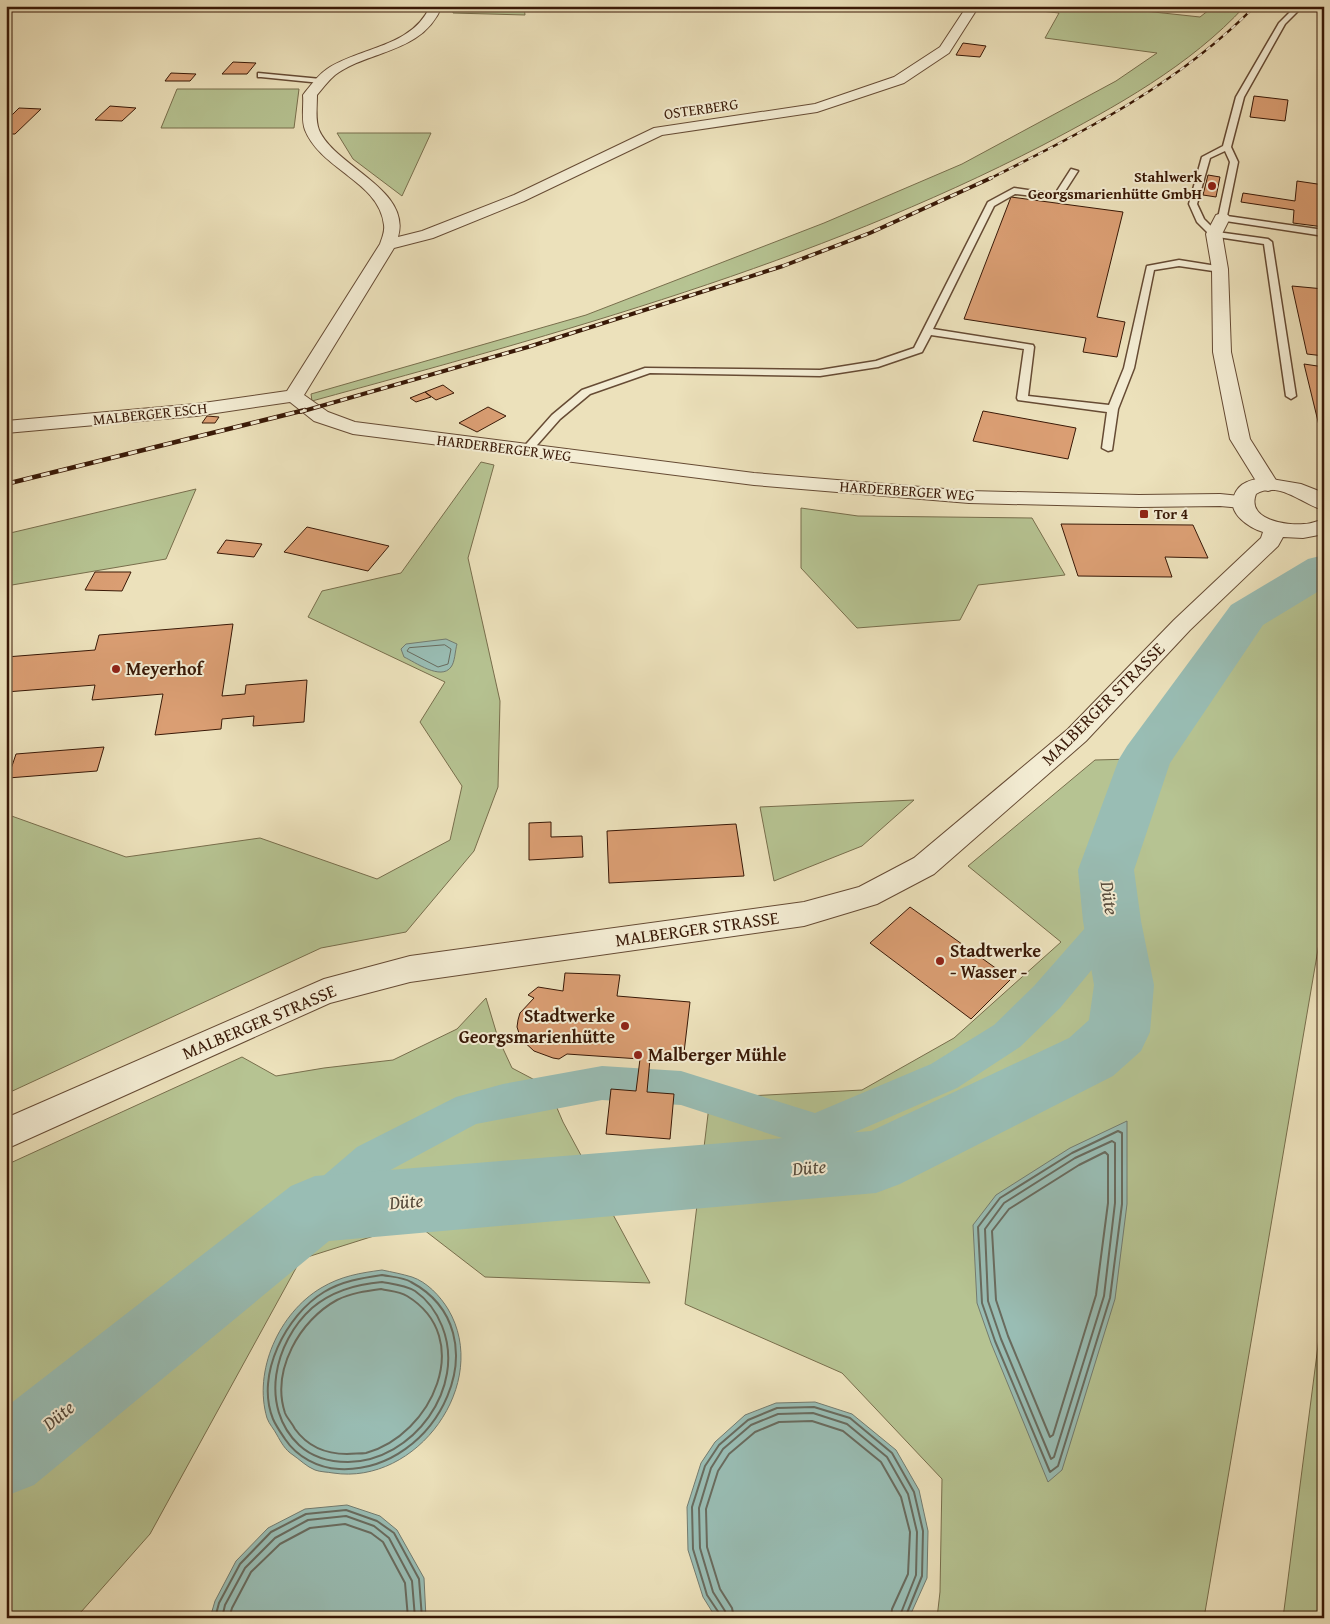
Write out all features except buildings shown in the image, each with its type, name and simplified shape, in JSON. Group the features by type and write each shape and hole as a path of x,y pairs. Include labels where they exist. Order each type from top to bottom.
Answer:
{"street":[{"path":"294,396 388,244 392,226 385,201 365,182 324,150 312,128 310,95 332,71 414,33 429,21 436,6"},
{"name":"OSTERBERG","path":"388,244 427,236 519,198 659,131 817,108 899,80 945,50 974,6"},
{"path":"1218,226 1222,352 1240,440 1268,485"},
{"name":"MALBERGER ESCH","path":"6,427 196,410 294,396"},
{"name":"HARDERBERGER WEG","path":"294,396 306,409 324,420 353,428 754,479 969,496 1139,501 1220,500 1242,502"},
{"path":"1324,504 1312,494 1300,489 1268,485 1250,489 1244,495 1242,502 1245,510 1252,517 1276,529 1306,532 1318,530 1324,526"},
{"name":"MALBERGER STRASSE","path":"6,1134 324,992 410,969 804,914 867,896 924,866 1077,735 1182,625 1270,542 1276,529"}],"lane":[{"path":"1218,226 1234,162 1227,147 1240,97 1282,22 1300,6"},
{"path":"261,75 321,81"},
{"path":"1227,147 1206,158 1193,204 1200,220 1268,242 1291,396"},
{"path":"526,451 556,417 586,392 649,370 820,373 856,369 878,364 918,350 992,204 1014,191 1058,197 1074,171"},
{"path":"1218,226 1324,233"},
{"path":"1108,448 1113,409 1129,368 1150,268 1179,264 1220,268"},
{"path":"927,332 1029,347 1022,398 1113,409"}],"green space":[{"path":"453,6 524,6 525,15 453,13"},
{"path":"996,6 1098,6 1200,17 1214,6 1245,6 1200,48 1176,66 1097,116 1043,145 956,187 867,226 685,292 499,349 312,401 311,394 586,315 824,223 962,164 1116,81 1157,53 1045,38 1059,13"},
{"path":"177,89 299,89 294,128 161,128"},
{"path":"337,133 431,133 402,196 353,159"},
{"path":"481,462 494,465 468,558 500,701 498,787 474,851 406,932 321,948 6,1094 6,814 126,857 260,838 377,879 450,840 462,786 420,722 445,682 308,617 322,591 401,573"},
{"path":"196,489 166,559 6,586 6,534"},
{"path":"801,508 858,516 1032,518 1065,575 978,585 960,620 857,628 801,568"},
{"path":"1324,582 1324,914 1204,1618 937,1618 940,1592 942,1479 842,1373 685,1304 710,1098 862,1090 954,1038 1061,942 968,866 1095,760 1170,758 1262,622"},
{"path":"914,800 862,846 774,881 760,807"},
{"path":"486,998 498,1038 512,1068 548,1087 563,1122 650,1283 485,1277 415,1223 301,1259 150,1534 81,1612 71,1618 6,1618 6,1165 242,1057 276,1076 393,1060 457,1029"},
{"path":"1324,1299 1324,1618 1283,1618"}],"water":[{"path":"446,639 457,644 452,665 447,671 441,672 428,669 404,657 401,649 406,644"},
{"path":"1127,1121 1127,1204 1115,1299 1062,1470 1048,1482 991,1343 977,1303 973,1225 996,1195 1070,1148"},
{"path":"382,1270 418,1279 437,1294 448,1309 459,1338 460,1368 453,1397 439,1424 418,1446 393,1463 364,1473 317,1471 288,1451 267,1418 264,1400 264,1381 267,1363 273,1345 282,1328 293,1312 306,1299 321,1288 343,1278"},
{"path":"815,1402 852,1414 896,1450 919,1490 928,1531 927,1578 909,1618 716,1618 703,1597 688,1550 687,1507 701,1463 715,1442 745,1415 776,1403"},
{"path":"347,1505 380,1516 397,1530 424,1578 426,1618 210,1618 215,1601 236,1561 268,1528 305,1509"}],"waterway":[{"name":"Düte","path":"6,1457 315,1209 876,1162 1091,1057 1119,1032 1124,985 1112,921 1106,870 1145,759 1247,615 1324,569"},
{"path":"315,1209 371,1160 469,1109 602,1083 681,1088 816,1131 944,1076 1007,1036 1047,997 1112,921"}],"railway":[{"path":"991,178 1060,143 1130,104 1195,59 1226,34 1255,6"},
{"path":"300,412 528,347 783,266 870,233 991,178"},
{"path":"6,484 305,410"}],"place":[{"name":"Stahlwerk Georgsmarienhütte GmbH","path":"1212,186"},
{"name":"Tor 4","path":"1144,514"},
{"name":"Meyerhof","path":"116,669"},
{"name":"Stadtwerke - Wasser -","path":"940,961"},
{"name":"Stadtwerke Georgsmarienhütte","path":"625,1026"},
{"name":"Malberger Mühle","path":"638,1055"}]}
